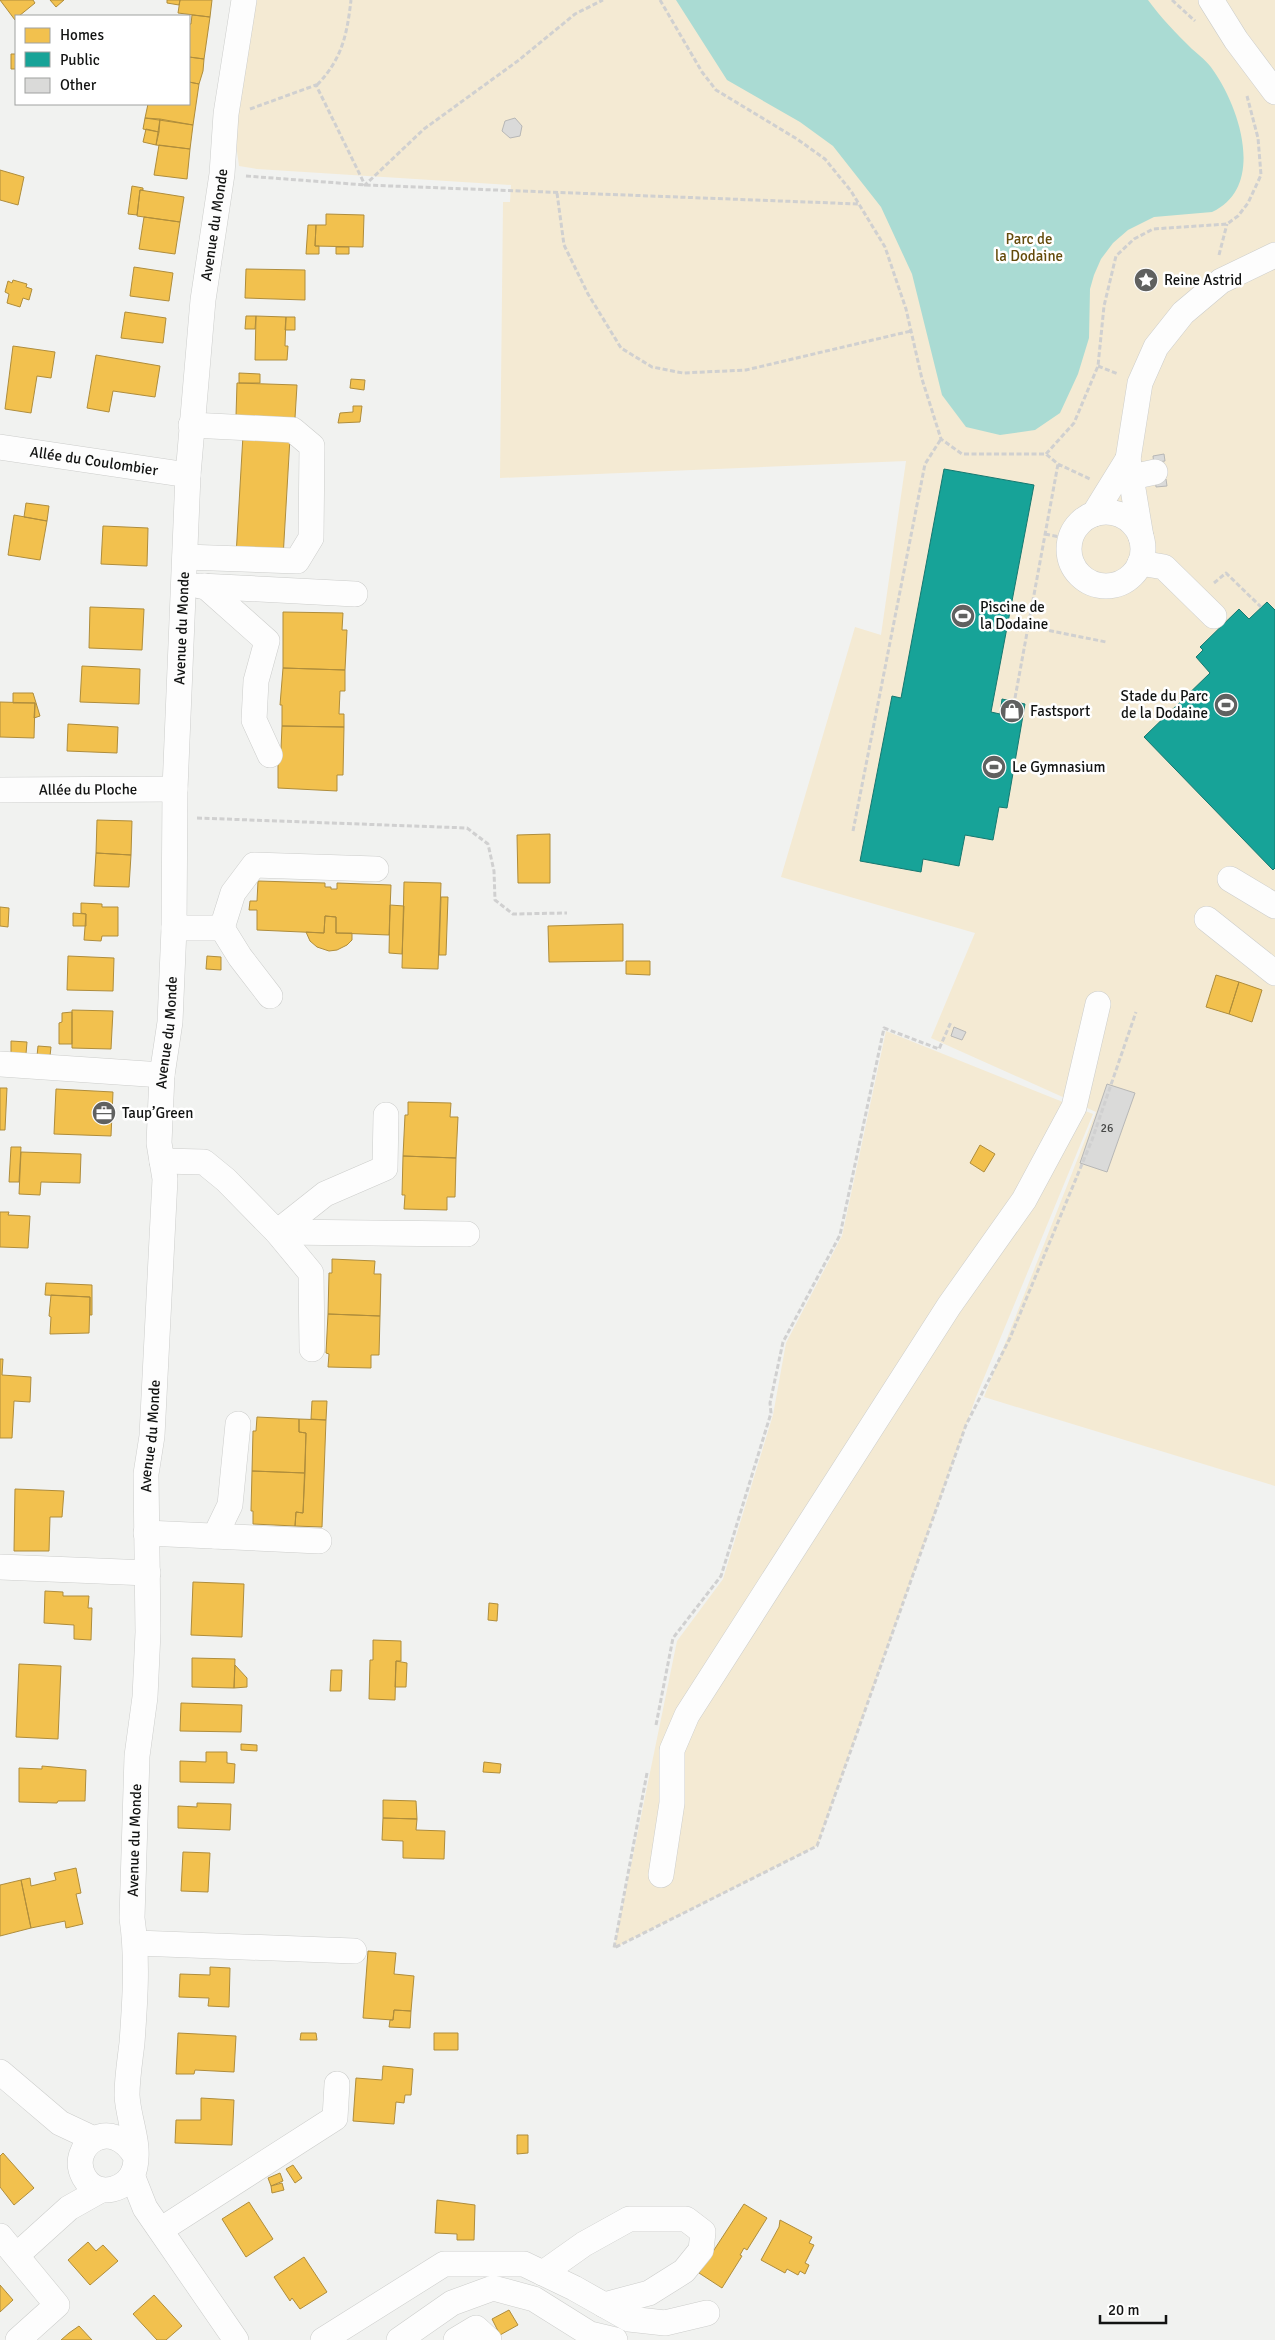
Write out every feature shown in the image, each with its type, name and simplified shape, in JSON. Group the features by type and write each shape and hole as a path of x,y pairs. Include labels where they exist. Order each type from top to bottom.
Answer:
{"street":[{"name":"Avenue du Monde","path":"134,2166 134,2131 127,2096 135,1999 136,1943 132,1918 137,1756 145,1697 148,1573 146,1474 152,1436 165,1179 159,1143 162,1074 170,1022 174,928 175,789 194,586 185,557 188,475 203,300 222,174 226,114 244,0"},
{"path":"1211,0 1236,40 1275,92"},
{"path":"1148,470 1109,487 1094,514 1074,530 1070,540 1072,564 1079,574 1090,582 1102,586 1114,585 1134,574 1140,563 1143,550 1141,537 1148,470 1140,383 1156,347 1183,313 1221,281 1272,254"},
{"path":"185,557 297,561 311,538 312,446 293,430 191,425"},
{"name":"Allée du Coulombier","path":"0,446 188,475"},
{"path":"1094,514 1114,513 1125,517 1135,526 1141,537"},
{"path":"1140,563 1164,567 1206,608"},
{"path":"194,586 355,594"},
{"path":"194,586 267,641 256,680 254,720 270,755"},
{"name":"Allée du Ploche","path":"0,790 175,789"},
{"path":"270,996 240,957 222,928 233,893 254,865 376,869"},
{"path":"1230,879 1275,906"},
{"path":"1207,919 1275,973"},
{"path":"174,928 222,928"},
{"path":"660,1875 672,1803 672,1750 688,1715 949,1306 1024,1200 1074,1108 1098,1004"},
{"path":"0,1064 162,1074"},
{"path":"277,1232 325,1194 385,1168 386,1115"},
{"path":"162,1161 204,1162 226,1180 277,1232 311,1273 312,1349"},
{"path":"277,1232 467,1234"},
{"path":"215,1536 230,1505 238,1424"},
{"path":"146,1533 319,1541"},
{"path":"0,1567 148,1573"},
{"path":"136,1943 354,1951"},
{"path":"0,2072 60,2123 95,2165 145,2208 162,2229 236,2340"},
{"path":"162,2229 335,2118 337,2084"},
{"name":"Avenue du Monde","path":"17,2255 69,2208 95,2165 127,2096"},
{"path":"95,2165 115,2136 124,2141 134,2166 145,2208"},
{"path":"95,2165 123,2186 134,2166"},
{"path":"542,2273 584,2244 629,2219 686,2219 704,2232 701,2250 684,2271 650,2293 604,2305"},
{"path":"0,2236 57,2305 18,2340"},
{"path":"323,2340 444,2264 524,2264 629,2319 665,2323 707,2313"},
{"path":"399,2340 452,2303 494,2288 534,2299 590,2334 616,2340"},
{"path":"456,2340 476,2328 489,2340"}],"path":[{"path":"226,114 257,108 316,85 330,72 344,45 351,0"},
{"path":"366,185 424,129 519,60 576,14 603,0"},
{"path":"660,0 702,72 716,90 797,139 825,159 851,190 884,247 906,309 922,379 941,439 962,454 1046,454 1058,464 1109,487"},
{"path":"1172,0 1201,27"},
{"path":"316,85 366,185"},
{"path":"1046,454 1074,423 1098,366 1104,306 1116,256 1134,239 1153,229 1227,224 1238,216 1248,203 1261,176 1258,138 1246,93"},
{"path":"222,174 366,185 859,204"},
{"path":"557,193 564,245 588,294 621,348 652,366 683,373 746,370 911,332"},
{"path":"853,831 925,464 941,439"},
{"path":"1015,698 1058,464"},
{"path":"1045,534 1070,540"},
{"path":"1206,608 1226,573 1261,607"},
{"path":"1028,626 1106,642"},
{"path":"176,817 468,828 488,844 494,871 495,900 513,914 567,913"}],"green space":[{"name":"Parc de la Dodaine","path":"256,0 1275,0 1275,1486 984,1397 1096,1112 931,1038 975,933 781,877 855,627 881,635 906,461 500,478 503,202 510,202 511,185 257,169 239,166 235,137"},
{"path":"886,1031 1093,1114 976,1397 817,1846 614,1948 677,1641 723,1579 773,1415 786,1343 842,1236"}],"water":[{"path":"676,0 1148,0 1174,31 1209,64 1223,86 1239,125 1243,146 1243,166 1239,185 1229,200 1212,212 1154,217 1128,230 1113,243 1101,259 1094,275 1090,289 1089,338 1078,374 1060,413 1035,430 1000,435 966,427 942,395 912,274 881,207 833,146 800,122 727,80"}],"building: Homes":[{"path":"0,0 33,0 35,3 20,15 15,15 15,20"},
{"path":"50,0 64,0 56,7"},
{"path":"167,0 180,0 179,5 167,3"},
{"path":"180,0 212,0 210,17 178,13"},
{"path":"192,15 210,17 204,59 190,57"},
{"path":"11,54 15,54 15,69 11,69"},
{"path":"190,57 204,59 199,84 190,82"},
{"path":"190,82 199,84 193,125 145,118 148,105 190,105"},
{"path":"145,118 160,119 159,132 143,129"},
{"path":"160,119 193,125 190,149 156,145"},
{"path":"146,129 159,132 156,145 143,142"},
{"path":"159,145 190,149 187,179 154,175"},
{"path":"0,170 24,177 18,205 0,200"},
{"path":"132,186 143,188 143,190 140,190 137,215 128,214"},
{"path":"140,190 184,197 180,222 137,216"},
{"path":"326,214 364,215 363,247 315,246 316,225 326,225"},
{"path":"144,217 180,222 175,254 139,249"},
{"path":"308,225 316,225 315,246 319,246 319,254 306,254"},
{"path":"336,247 349,247 349,254 336,254"},
{"path":"134,267 173,273 169,301 130,296"},
{"path":"246,269 305,270 305,300 245,298"},
{"path":"13,280 27,284 26,287 32,289 29,300 23,298 20,307 7,303 9,294 5,292 8,281 12,283"},
{"path":"125,312 166,318 163,343 121,338"},
{"path":"246,316 256,316 255,329 245,329"},
{"path":"256,316 286,317 285,346 288,346 287,360 255,360"},
{"path":"286,317 295,317 295,330 285,330"},
{"path":"13,346 55,352 51,378 37,376 31,413 5,409"},
{"path":"96,355 160,366 155,397 113,391 109,412 87,408"},
{"path":"239,373 260,374 260,383 239,383"},
{"path":"351,379 365,380 364,390 350,388"},
{"path":"237,383 297,385 295,418 236,416"},
{"path":"353,406 362,406 360,422 338,423 340,413 353,412"},
{"path":"243,435 290,438 283,558 236,556"},
{"path":"26,503 49,506 47,521 24,517"},
{"path":"14,515 47,521 40,560 8,555"},
{"path":"103,526 148,528 147,566 101,564"},
{"path":"90,607 144,609 142,650 89,648"},
{"path":"283,612 343,613 342,630 347,630 345,670 283,668"},
{"path":"82,666 140,669 139,704 80,702"},
{"path":"283,668 345,670 345,691 340,691 339,714 344,714 344,727 282,726 282,705 280,705"},
{"path":"13,693 33,693 40,716 34,718 35,703 13,703"},
{"path":"0,702 35,703 34,738 0,737"},
{"path":"68,724 118,727 117,753 67,751"},
{"path":"282,726 344,727 343,775 337,775 337,791 278,788 278,749 281,749"},
{"path":"97,820 132,821 131,855 96,853"},
{"path":"550,834 550,883 518,883 517,835"},
{"path":"96,853 131,855 129,887 94,886"},
{"path":"258,881 325,883 325,887 331,887 331,889 337,889 337,883 391,885 389,935 336,933 336,917 325,916 324,933 257,930 257,910 249,910 250,901 257,901"},
{"path":"404,882 441,883 438,969 402,968"},
{"path":"441,897 448,897 446,955 439,955"},
{"path":"81,903 102,904 102,907 118,907 118,936 102,936 101,941 84,940 86,914 81,913"},
{"path":"390,905 404,906 402,954 389,953"},
{"path":"0,907 9,908 8,927 0,926"},
{"path":"73,913 86,914 86,926 73,926"},
{"path":"325,916 336,917 336,933 352,933 352,940 347,945 337,950 329,951 317,947 310,941 306,932 324,933"},
{"path":"623,924 623,961 549,962 548,926"},
{"path":"68,956 114,958 113,991 67,990"},
{"path":"207,956 221,957 221,970 206,969"},
{"path":"626,961 650,961 650,975 626,974"},
{"path":"1216,975 1239,982 1229,1014 1206,1007"},
{"path":"1239,982 1262,990 1252,1022 1229,1014"},
{"path":"72,1010 113,1011 111,1049 72,1048"},
{"path":"72,1012 72,1044 59,1044 59,1023 62,1022 62,1013"},
{"path":"11,1041 27,1042 26,1054 11,1053"},
{"path":"38,1046 51,1047 50,1056 37,1056"},
{"path":"0,1088 7,1088 5,1130 0,1130"},
{"path":"56,1089 113,1092 111,1136 54,1134"},
{"path":"408,1102 451,1103 450,1117 458,1117 456,1158 403,1156 405,1115 408,1115"},
{"path":"980,1145 995,1154 984,1172 970,1163"},
{"path":"11,1147 21,1147 19,1182 9,1182"},
{"path":"21,1152 81,1154 80,1183 41,1182 40,1195 19,1194"},
{"path":"403,1156 456,1158 455,1197 447,1197 447,1210 404,1209 405,1195 402,1195"},
{"path":"0,1212 9,1212 8,1215 30,1216 28,1248 0,1247"},
{"path":"332,1259 375,1261 374,1274 381,1274 380,1316 328,1314 329,1273 332,1273"},
{"path":"46,1283 92,1285 92,1315 90,1315 90,1297 45,1295"},
{"path":"51,1295 90,1297 89,1333 50,1334"},
{"path":"328,1314 380,1316 379,1355 371,1355 371,1368 328,1367 329,1354 326,1353"},
{"path":"0,1359 3,1359 2,1375 31,1377 30,1402 14,1401 12,1438 0,1438"},
{"path":"312,1401 327,1401 326,1420 311,1419"},
{"path":"257,1417 299,1419 299,1432 306,1433 305,1473 252,1471 253,1431 256,1431"},
{"path":"299,1419 326,1420 322,1527 295,1526 296,1512 303,1513 306,1433 299,1432"},
{"path":"252,1471 305,1473 303,1513 296,1512 295,1526 253,1524 253,1511 251,1511"},
{"path":"15,1489 64,1491 62,1517 50,1517 49,1551 14,1551"},
{"path":"193,1582 244,1584 242,1637 191,1635"},
{"path":"45,1591 63,1592 63,1596 89,1596 88,1608 92,1608 91,1640 74,1639 74,1625 44,1623"},
{"path":"489,1603 498,1604 497,1621 488,1620"},
{"path":"373,1640 401,1641 401,1661 396,1661 395,1700 369,1699 370,1660 373,1660"},
{"path":"192,1658 235,1659 234,1688 192,1687"},
{"path":"396,1661 407,1663 406,1687 395,1687"},
{"path":"19,1664 61,1666 58,1739 16,1737"},
{"path":"235,1665 247,1678 247,1687 234,1688"},
{"path":"331,1670 342,1670 341,1691 330,1691"},
{"path":"181,1703 242,1705 241,1732 180,1731"},
{"path":"241,1744 257,1745 257,1751 241,1750"},
{"path":"206,1752 227,1752 227,1763 235,1764 234,1783 180,1782 180,1761 206,1762"},
{"path":"484,1762 501,1764 500,1773 483,1772"},
{"path":"42,1766 86,1770 85,1801 58,1801 57,1803 19,1802 19,1768 42,1769"},
{"path":"383,1800 416,1801 417,1819 383,1818"},
{"path":"197,1803 231,1804 230,1830 178,1828 178,1806 197,1807"},
{"path":"383,1818 417,1819 416,1830 445,1831 444,1859 403,1858 403,1841 382,1840"},
{"path":"183,1852 210,1853 208,1892 181,1891"},
{"path":"76,1868 81,1893 76,1894 83,1924 66,1928 65,1921 31,1928 21,1880 30,1878 31,1886 56,1880 54,1873"},
{"path":"21,1880 31,1928 0,1936 0,1885"},
{"path":"368,1951 396,1953 394,1974 414,1976 411,2011 394,2010 393,2020 363,2018"},
{"path":"210,1967 230,1968 229,2007 208,2006 209,1998 179,1997 180,1974 210,1975"},
{"path":"394,2010 411,2011 410,2028 389,2027 390,2020 393,2020"},
{"path":"178,2033 236,2036 234,2072 195,2070 194,2074 176,2074"},
{"path":"301,2033 316,2033 317,2040 300,2040"},
{"path":"434,2033 458,2033 458,2050 434,2050"},
{"path":"383,2066 413,2069 411,2095 405,2095 404,2103 396,2102 394,2124 353,2121 356,2078 382,2080"},
{"path":"201,2098 234,2100 232,2145 175,2143 176,2120 201,2120"},
{"path":"517,2135 528,2135 528,2153 517,2154"},
{"path":"3,2153 34,2188 14,2205 0,2187 0,2156"},
{"path":"293,2165 302,2178 295,2183 286,2169"},
{"path":"280,2173 283,2181 271,2186 268,2178"},
{"path":"282,2183 284,2190 272,2193 271,2186"},
{"path":"437,2200 475,2205 474,2240 457,2240 457,2234 435,2233"},
{"path":"249,2202 273,2239 246,2257 222,2219"},
{"path":"744,2204 767,2218 747,2250 744,2248 740,2255 742,2256 722,2288 699,2273"},
{"path":"780,2220 812,2237 809,2243 814,2245 805,2263 809,2265 805,2274 800,2271 798,2275 787,2269 785,2273 761,2260 779,2227"},
{"path":"88,2242 96,2251 103,2245 118,2261 90,2285 68,2260"},
{"path":"304,2257 327,2292 300,2309 292,2298 290,2301 274,2277"},
{"path":"0,2285 13,2300 0,2312"},
{"path":"154,2295 182,2326 166,2340 157,2340 133,2314"},
{"path":"509,2310 518,2325 500,2335 492,2319"},
{"path":"79,2326 92,2340 61,2340 69,2333"}],"building: Public":[{"name":"Piscine de la Dodaine","path":"944,469 1034,485 991,712 1000,714 1002,699 1025,704 1007,808 999,807 993,840 965,835 959,866 923,859 921,872 860,861 892,696 901,698"},
{"name":"Stade du Parc de la Dodaine","path":"1267,602 1275,610 1275,868 1273,870 1144,737 1210,673 1196,657 1203,650 1200,647 1239,609 1249,619"}],"building: Other":[{"path":"515,118 522,126 520,136 510,138 502,131 505,121"},
{"path":"1164,454 1165,461 1158,462 1160,480 1166,479 1167,486 1156,487 1153,456"},
{"path":"954,1027 966,1032 962,1040 951,1036"},
{"path":"1107,1084 1135,1093 1107,1172 1080,1163"}],"place":[{"name":"Reine Astrid","path":"1146,280"},
{"name":"Piscine de la Dodaine","path":"963,616"},
{"name":"Stade du Parc de la Dodaine","path":"1226,705"},
{"name":"Fastsport","path":"1012,711"},
{"name":"Le Gymnasium","path":"994,767"},
{"name":"Taup’Green","path":"104,1113"}]}
